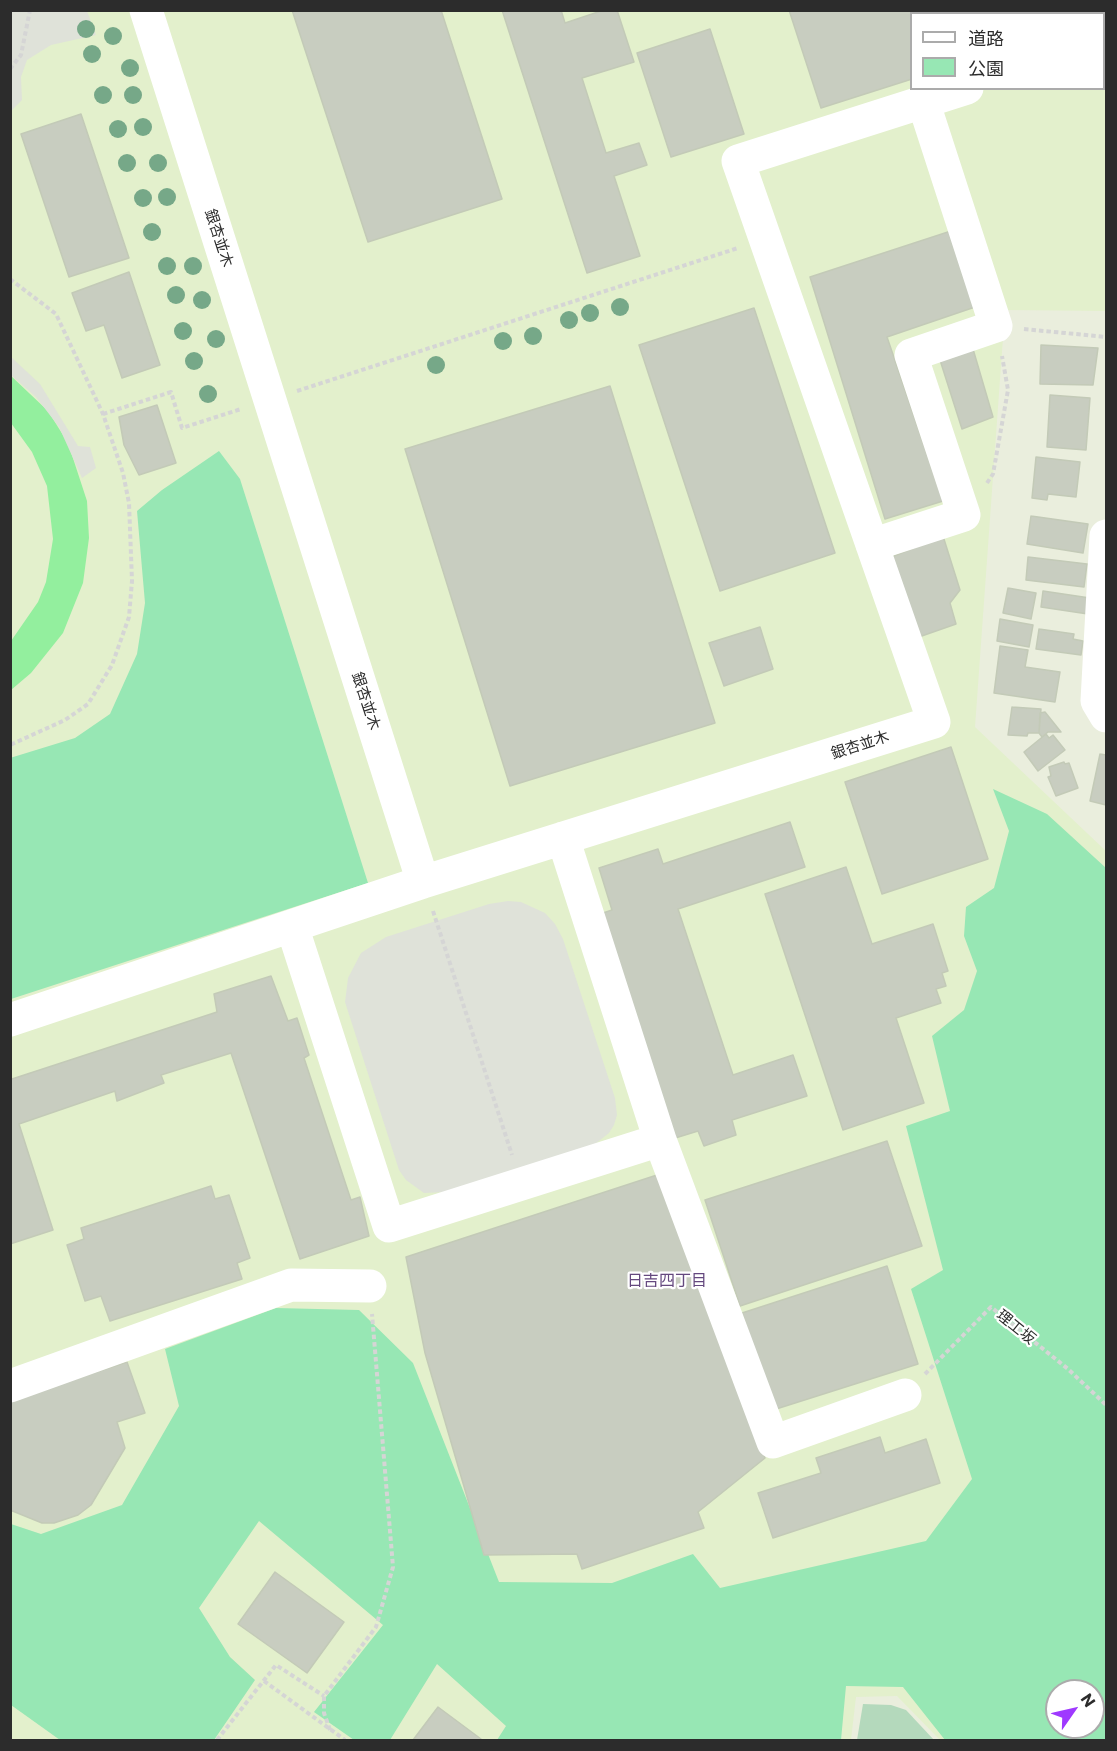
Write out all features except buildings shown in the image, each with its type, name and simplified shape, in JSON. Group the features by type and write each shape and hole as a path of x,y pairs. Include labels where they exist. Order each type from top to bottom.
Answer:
{"lane":[{"name":"銀杏並木","path":"146,10 423,882 934,722 872,545"},
{"path":"924,104 996,326 911,356 964,514 872,545 738,161 924,104 962,90"},
{"path":"1107,536 1097,701 1107,716"},
{"path":"563,838 660,1140 773,1442 905,1395"},
{"path":"10,1020 423,882"},
{"path":"292,926 389,1226 660,1140"},
{"path":"10,1386 291,1285 370,1286"}],"path":[{"path":"10,69 21,55 30,10"},
{"path":"103,414 171,392 182,428 765,240"},
{"path":"10,279 56,314 103,414 123,473 129,503 132,581 129,617 112,664 88,704 65,720 10,745"},
{"path":"964,514 993,474 1008,390 996,326 1107,337"},
{"path":"423,882 522,1184"},
{"path":"330,1730 324,1713 324,1696 376,1627 393,1568 370,1286"},
{"name":"理工坂","path":"905,1395 991,1307 1068,1369 1107,1404"},
{"path":"217,1740 276,1665 324,1696"},
{"path":"264,1681 345,1740"}],"shaded area":[{"path":"11,10 87,11 96,35 51,45 27,60 21,77 22,100 11,111"},
{"path":"11,11 1106,11 1106,311 1005,310 975,727 1106,851 1106,1740 940,1740 897,1696 856,1697 851,1740 11,1740"},
{"path":"11,357 40,384 78,446 90,447 96,468 82,478 59,427 36,397 11,375"},
{"path":"508,901 521,902 545,913 555,924 563,939 615,1098 617,1115 609,1133 595,1144 446,1192 424,1193 406,1180 399,1170 345,1002 348,978 361,953 386,937 489,904"},
{"path":"863,1704 891,1705 906,1710 934,1740 857,1740"}],"green space":[{"path":"10,375 48,411 68,443 87,501 89,538 83,583 63,633 31,673 11,690 11,641 38,602 46,582 53,539 47,486 32,452 11,423"},
{"path":"219,451 240,479 368,883 11,999 10,758 75,738 110,714 137,654 145,603 137,511 162,490"},
{"path":"993,789 1047,814 1106,868 1106,1740 945,1740 903,1687 846,1686 841,1740 497,1740 506,1726 437,1664 390,1740 354,1740 314,1712 383,1625 259,1521 199,1608 230,1657 255,1680 214,1740 60,1740 11,1705 11,1524 41,1534 122,1505 179,1406 165,1349 276,1308 359,1310 413,1363 499,1582 612,1583 693,1554 720,1588 926,1541 972,1479 911,1289 943,1270 906,1126 950,1111 932,1036 964,1010 977,971 964,936 966,907 994,888 1009,831"}],"district":[{"name":"日吉四丁目","path":"667,1281"}]}
